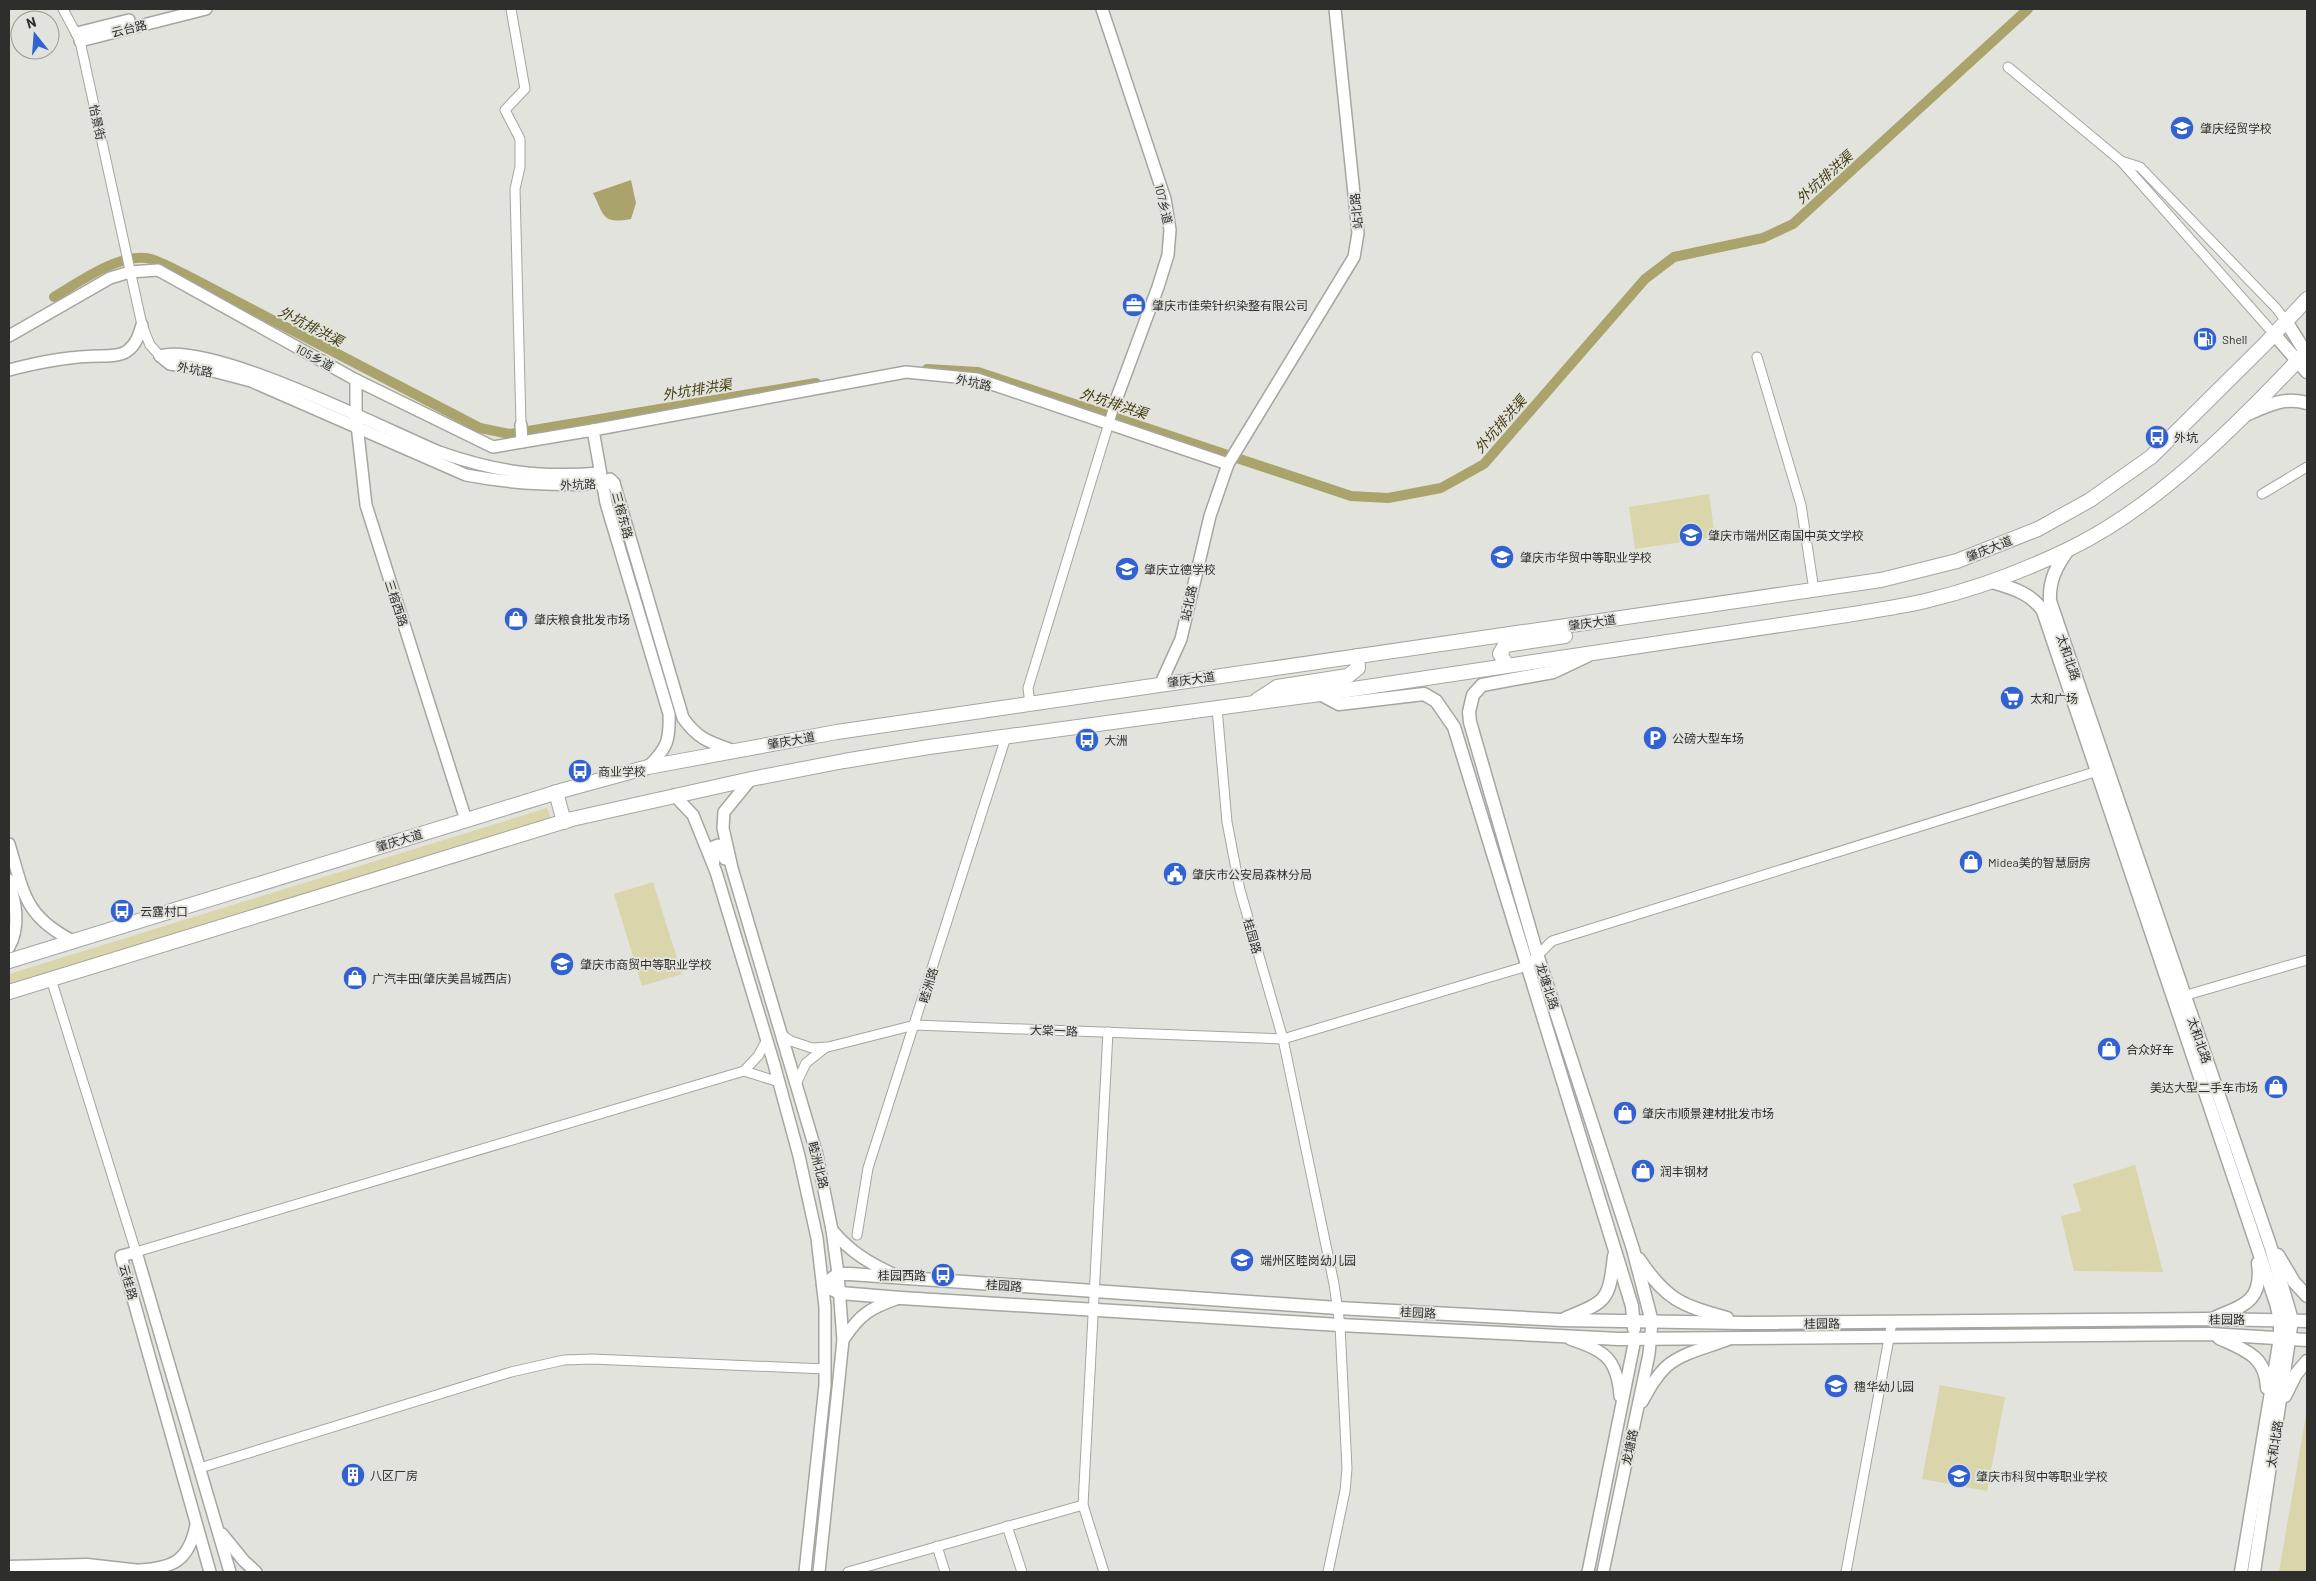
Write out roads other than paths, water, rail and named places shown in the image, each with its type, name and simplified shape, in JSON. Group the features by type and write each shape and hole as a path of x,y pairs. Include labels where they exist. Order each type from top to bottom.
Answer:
{"highway":[{"name":"肇庆大道","path":"9,961 556,792 648,767 837,732 1161,683 1881,580 1957,561 2038,529 2090,500 2151,457 2307,299"},
{"path":"9,992 564,822 674,795 751,779 844,761 1320,694 1601,650 1837,616 1919,602 1992,582 2068,550 2118,520 2163,488 2244,416 2304,355"},
{"path":"1507,665 1500,654 1505,645 1566,636 1593,622"},
{"path":"1252,703 1277,687 1348,676 1358,668 1356,656"},
{"path":"556,792 564,822"}],"main road":[{"path":"2286,322 2304,355 2307,372"},
{"path":"2274,334 2304,355"},
{"path":"2244,416 2279,402 2299,400 2307,402"},
{"name":"太和北路","path":"2068,550 2052,575 2049,587 2050,601 2102,769 2180,998 2271,1248 2286,1320 2273,1409 2254,1572"},
{"name":"太和北路","path":"1992,582 2026,594 2038,603 2043,611 2102,769"},
{"name":"龙塘北路","path":"1601,650 1553,672 1482,685 1473,695 1469,712 1470,722 1538,954 1633,1249"},
{"name":"龙塘北路","path":"1320,694 1339,704 1424,694 1436,702 1454,727 1615,1248 1632,1306 1635,1339"},
{"name":"太和北路","path":"2180,998 2255,1241 2286,1320"},
{"path":"2210,1319 2245,1304 2253,1297 2260,1276 2255,1241"},
{"path":"1561,1320 1600,1302 1606,1296 1610,1287 1615,1248"},
{"path":"2271,1248 2280,1257 2294,1282 2307,1296"},
{"path":"1633,1249 1652,1322"},
{"path":"1633,1249 1650,1275 1671,1298 1686,1306 1744,1323"},
{"path":"838,1274 824,1285 840,1293 1340,1326 1561,1336 1651,1339 2210,1334 2307,1340"},
{"name":"桂园路","path":"838,1274 1338,1308 1561,1320 1744,1323 2210,1319 2307,1321"},
{"path":"2210,1334 2244,1349 2258,1360 2267,1378 2273,1409"},
{"path":"2273,1409 2307,1361"},
{"name":"太和北路","path":"2241,1572 2273,1409"},
{"path":"9,1566 87,1565 144,1571"}],"street":[{"name":"怡景街","path":"63,9 79,37 142,325 150,345 160,356"},
{"name":"云台路","path":"79,37 175,9"},
{"name":"云台路","path":"79,37 206,9"},
{"path":"512,9 525,89 505,110 520,139 520,167 515,189 522,442"},
{"name":"107乡道","path":"1102,9 1165,200 1170,230 1168,255 1158,288 1116,400"},
{"name":"站北路","path":"1161,683 1180,639 1210,516 1228,464 1240,440 1354,257 1358,234 1336,9"},
{"path":"2008,68 2121,161 2274,334"},
{"path":"2121,161 2140,167 2276,308 2286,322"},
{"name":"105乡道","path":"9,336 110,278 130,272 158,270 356,380 493,447 593,430"},
{"path":"9,370 29,364 77,356 107,356 126,353 137,341 142,325"},
{"name":"外坑路","path":"160,356 169,353 241,368 439,452 473,464 536,474 601,478"},
{"name":"外坑路","path":"160,356 170,364 209,370 251,381 466,475 500,482 535,485 601,478"},
{"path":"1757,357 1802,505 1814,590"},
{"name":"外坑路","path":"593,430 906,372 977,380 1228,464"},
{"name":"三榕西路","path":"356,380 356,416 366,505 466,820"},
{"path":"1030,704 1028,688 1116,400"},
{"path":"593,430 601,478"},
{"path":"2262,494 2307,467"},
{"name":"三榕东路","path":"648,767 664,751 670,735 670,714 606,503 601,478 614,482 683,718 693,731 705,741 732,750"},
{"name":"桂园路","path":"1217,708 1227,822 1240,890 1283,1039 1338,1308 1347,1469 1345,1491 1328,1572"},
{"name":"睦洲路","path":"857,1235 868,1168 916,1024 1006,737"},
{"path":"1527,966 1552,941 2102,769"},
{"name":"睦洲北路","path":"751,779 724,812 723,828 732,868 797,1082 819,1164 832,1230 840,1293 843,1340 819,1572"},
{"name":"睦洲北路","path":"674,795 693,815 716,872 779,1082 809,1198 820,1255 824,1285 825,1386 805,1572"},
{"path":"9,844 20,899 16,928 9,947"},
{"path":"716,872 713,847 718,845 722,847 727,864 732,868"},
{"path":"9,880 20,899 39,919 56,932 74,941"},
{"path":"2180,998 2307,960"},
{"name":"大棠一路","path":"828,1047 916,1024 1283,1039 1527,966"},
{"path":"51,979 136,1252 744,1071 758,1056 767,1040"},
{"path":"1104,1572 1083,1505 1108,1032"},
{"path":"782,1035 800,1045 812,1048 828,1047"},
{"path":"797,1082 806,1063 828,1047"},
{"path":"744,1071 779,1082"},
{"path":"832,1230 854,1252 869,1263 899,1277"},
{"name":"云桂路","path":"210,1572 121,1256 136,1252 230,1572"},
{"path":"843,1340 860,1316 867,1310 901,1298"},
{"name":"龙塘路","path":"1603,1572 1651,1339 1652,1322"},
{"path":"1846,1572 1892,1322"},
{"path":"1561,1336 1593,1347 1611,1360 1619,1379 1621,1410"},
{"path":"1637,1410 1654,1382 1669,1364 1735,1337"},
{"path":"1588,1572 1635,1339"},
{"path":"200,1468 511,1372 564,1360 592,1359 825,1369"},
{"path":"848,1572 1083,1505"},
{"path":"144,1571 162,1569 181,1558 193,1540 197,1523"},
{"path":"1007,1526 1022,1572"},
{"path":"218,1529 244,1561 256,1572"},
{"path":"937,1546 946,1572"}],"waterway":[{"name":"外坑排洪渠","path":"927,369 978,372 1351,496 1388,498 1441,488 1484,464 1645,279 1674,257 1763,238 1793,224 2028,9"},
{"name":"外坑排洪渠","path":"54,297 101,269 127,259 151,259 190,277 480,428 510,434 816,383"}],"place":[{"name":"肇庆经贸学校","path":"2182,128"},
{"name":"肇庆市佳荣针织染整有限公司","path":"1134,305"},
{"name":"Shell","path":"2205,339"},
{"name":"外坑","path":"2157,437"},
{"name":"肇庆市端州区南国中英文学校","path":"1691,535"},
{"name":"肇庆市华贸中等职业学校","path":"1502,557"},
{"name":"肇庆立德学校","path":"1127,569"},
{"name":"肇庆粮食批发市场","path":"516,619"},
{"name":"太和广场","path":"2012,698"},
{"name":"公磅大型车场","path":"1655,738"},
{"name":"大洲","path":"1087,740"},
{"name":"商业学校","path":"580,771"},
{"name":"Midea美的智慧厨房","path":"1971,862"},
{"name":"肇庆市公安局森林分局","path":"1175,874"},
{"name":"云露村口","path":"122,911"},
{"name":"肇庆市商贸中等职业学校","path":"562,964"},
{"name":"广汽丰田(肇庆美昌城西店)","path":"355,978"},
{"name":"合众好车","path":"2109,1049"},
{"name":"美达大型二手车市场","path":"2276,1087"},
{"name":"肇庆市顺景建材批发市场","path":"1625,1113"},
{"name":"润丰钢材","path":"1643,1171"},
{"name":"端州区睦岗幼儿园","path":"1242,1260"},
{"name":"桂园西路","path":"943,1275"},
{"name":"穗华幼儿园","path":"1836,1386"},
{"name":"八区厂房","path":"353,1475"},
{"name":"肇庆市科贸中等职业学校","path":"1959,1476"}]}
